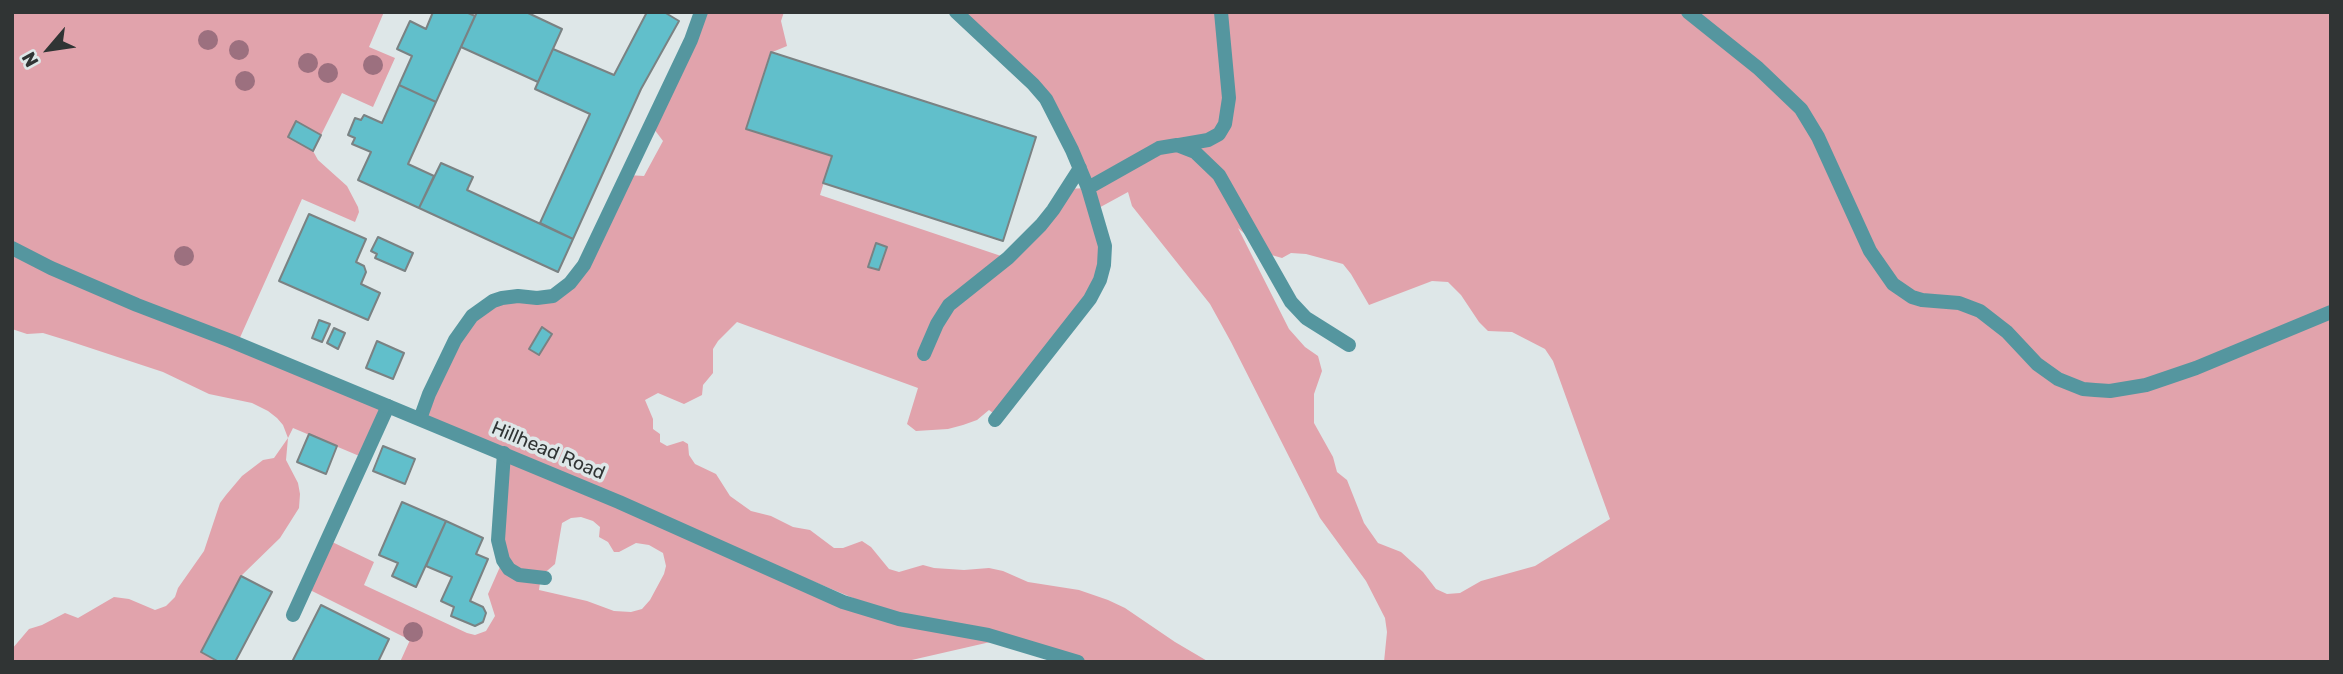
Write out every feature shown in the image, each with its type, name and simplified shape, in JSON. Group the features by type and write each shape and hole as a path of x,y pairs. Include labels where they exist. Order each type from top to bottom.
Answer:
{"street":[{"path":"420,419 455,340 472,316 502,298 553,296 570,283 584,265 691,40 701,12"},
{"path":"956,12 1040,92 1052,109 1088,188 1105,246 1100,280 1078,317 995,420"},
{"path":"1088,188 1159,148 1208,140 1219,134 1225,124 1229,98 1221,12"},
{"path":"1688,12 1767,75 1801,109 1818,137 1870,251 1893,284 1912,297 1959,303 1980,311 2007,332 2038,365 2058,379 2095,390 2110,391 2146,385 2196,368 2331,312"},
{"path":"1177,145 1203,158 1219,176 1291,302 1306,318 1349,345"},
{"path":"924,354 937,324 950,306 1008,258 1041,225 1080,168"},
{"name":"Hillhead Road","path":"12,248 137,305 504,453 844,602 899,619 988,635 1078,662"},
{"path":"293,615 388,407"},
{"path":"504,453 498,540 503,560 513,573 545,578"}],"shaded area":[{"path":"12,12 384,12 369,47 395,58 373,107 342,93 321,135 296,122 288,136 313,151 318,160 347,186 358,207 355,222 302,199 238,342 12,246"},
{"path":"701,12 784,12 781,21 787,46 770,53 746,129 832,156 820,195 1007,258 1067,189 1087,188 1052,109 963,12 2331,12 2331,662 1384,662 1387,632 1385,618 1366,581 1320,518 1210,304 1132,206 1128,192 1095,210 1105,246 1100,280 997,416 989,410 977,420 963,425 916,431 907,424 918,388 737,322 713,349 713,373 703,385 702,395 684,404 658,393 645,400 653,419 653,429 660,434 660,442 667,446 683,441 688,444 689,455 695,464 716,474 730,496 751,511 771,516 793,527 810,530 834,548 843,548 862,541 871,547 889,569 899,572 923,565 964,570 989,568 1028,582 1079,590 1125,608 1209,662 1081,662 901,618 421,418 429,394 481,308 562,291 628,175 644,176 663,141 651,125","holes":["1238,228 1268,254 1282,258 1291,253 1306,254 1343,264 1369,305 1432,281 1448,282 1488,331 1512,332 1545,349 1553,361 1610,519 1535,566 1481,581 1460,593 1447,594 1436,589 1423,572 1401,552 1378,543 1364,523 1347,480 1337,472 1333,457 1314,423 1314,394 1322,371 1318,356 1305,347 1289,329"]},
{"path":"12,249 387,407 364,458 293,428 288,438 277,418 252,403 209,394 163,372 69,341 43,333 27,334 12,329"},
{"path":"288,438 286,460 298,483 299,508 280,538 241,576 201,652 219,662 12,662 12,649 29,629 65,613 78,618 114,597 129,599 155,610 166,606 175,597 178,588 204,551 220,503 242,476 263,460 274,458"},
{"path":"504,454 809,589 999,640 903,662 400,662 410,640 306,588 328,540 374,562 364,585 475,635 486,631 495,616 488,594 503,560","holes":["581,517 600,527 599,537 608,542 614,552 636,543 649,545 663,553 666,566 664,574 642,609 631,612 614,611 587,601 539,590 541,576 555,564 562,523"]}],"building":[{"path":"433,12 466,12 475,16 436,102 399,85 412,56 397,49 410,21 426,29"},
{"path":"477,12 526,12 562,29 538,82 461,47"},
{"path":"647,12 664,12 679,21 641,89 573,239 540,223 590,114 535,89 553,49 614,75"},
{"path":"771,52 1036,137 1003,241 823,183 832,156 746,129"},
{"path":"399,85 436,102 408,164 434,176 419,208 358,180 371,152 352,144 355,138 348,135 355,118 361,120 364,115 382,123"},
{"path":"296,121 321,135 313,151 288,137"},
{"path":"441,163 473,177 467,190 573,239 558,272 419,208"},
{"path":"309,214 366,239 356,262 364,266 366,272 361,284 380,293 368,320 279,281"},
{"path":"378,237 413,253 405,271 375,258 377,254 371,251"},
{"path":"876,243 887,247 879,270 868,267"},
{"path":"319,320 330,324 322,342 312,338"},
{"path":"542,327 552,334 539,355 529,349"},
{"path":"334,328 345,333 338,349 327,343"},
{"path":"377,341 404,353 393,379 366,368"},
{"path":"309,434 337,446 326,474 297,462"},
{"path":"383,446 415,459 405,484 373,471"},
{"path":"402,502 446,521 416,587 392,576 398,563 379,555"},
{"path":"446,521 483,538 476,554 488,559 470,601 483,607 486,613 483,622 475,626 451,616 454,607 441,601 452,577 426,566"},
{"path":"241,576 272,592 235,662 219,662 201,652"},
{"path":"321,605 389,639 378,662 292,662"}]}
